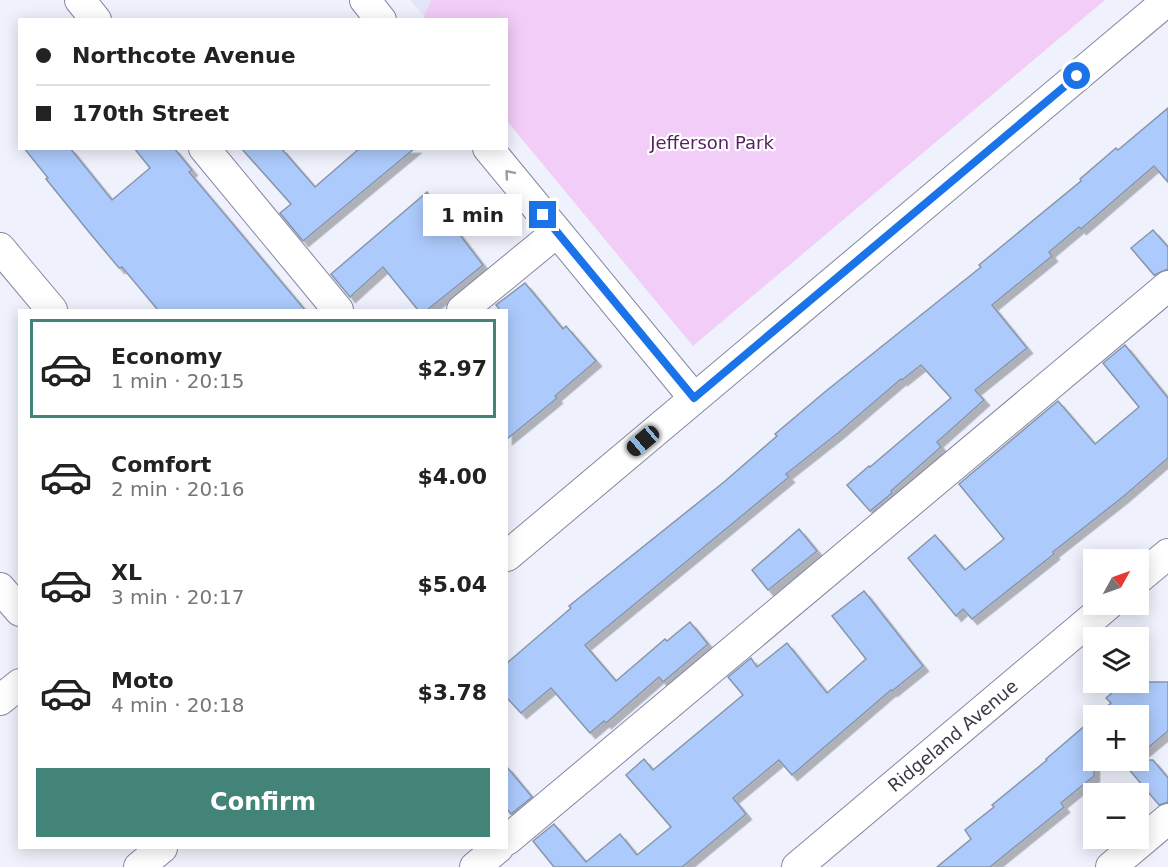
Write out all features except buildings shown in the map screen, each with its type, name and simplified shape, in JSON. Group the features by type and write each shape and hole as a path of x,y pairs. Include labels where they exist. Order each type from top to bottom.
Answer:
{"street":[{"path":"80,0 94,18"},
{"path":"365,0 379,18"},
{"path":"508,555 1168,0"},
{"path":"206,150 337,309"},
{"path":"490,150 694,398"},
{"path":"463,309 557,232"},
{"path":"0,248 51,309"},
{"path":"508,839 1168,286"},
{"path":"1149,570 1168,554"},
{"path":"0,588 18,609"},
{"name":"Ridgeland Avenue","path":"797,867 1095,615"},
{"path":"0,700 18,686"},
{"path":"1111,867 1168,819"},
{"path":"139,867 161,849"},
{"path":"475,867 497,849"}],"shaded area":[{"path":"410,0 431,0 424,16"}],"green space":[{"name":"Jefferson Park","path":"431,0 1105,0 693,346 508,122 508,18 425,18"}],"route":[{"path":"543,215 694,398 1077,76"}]}
